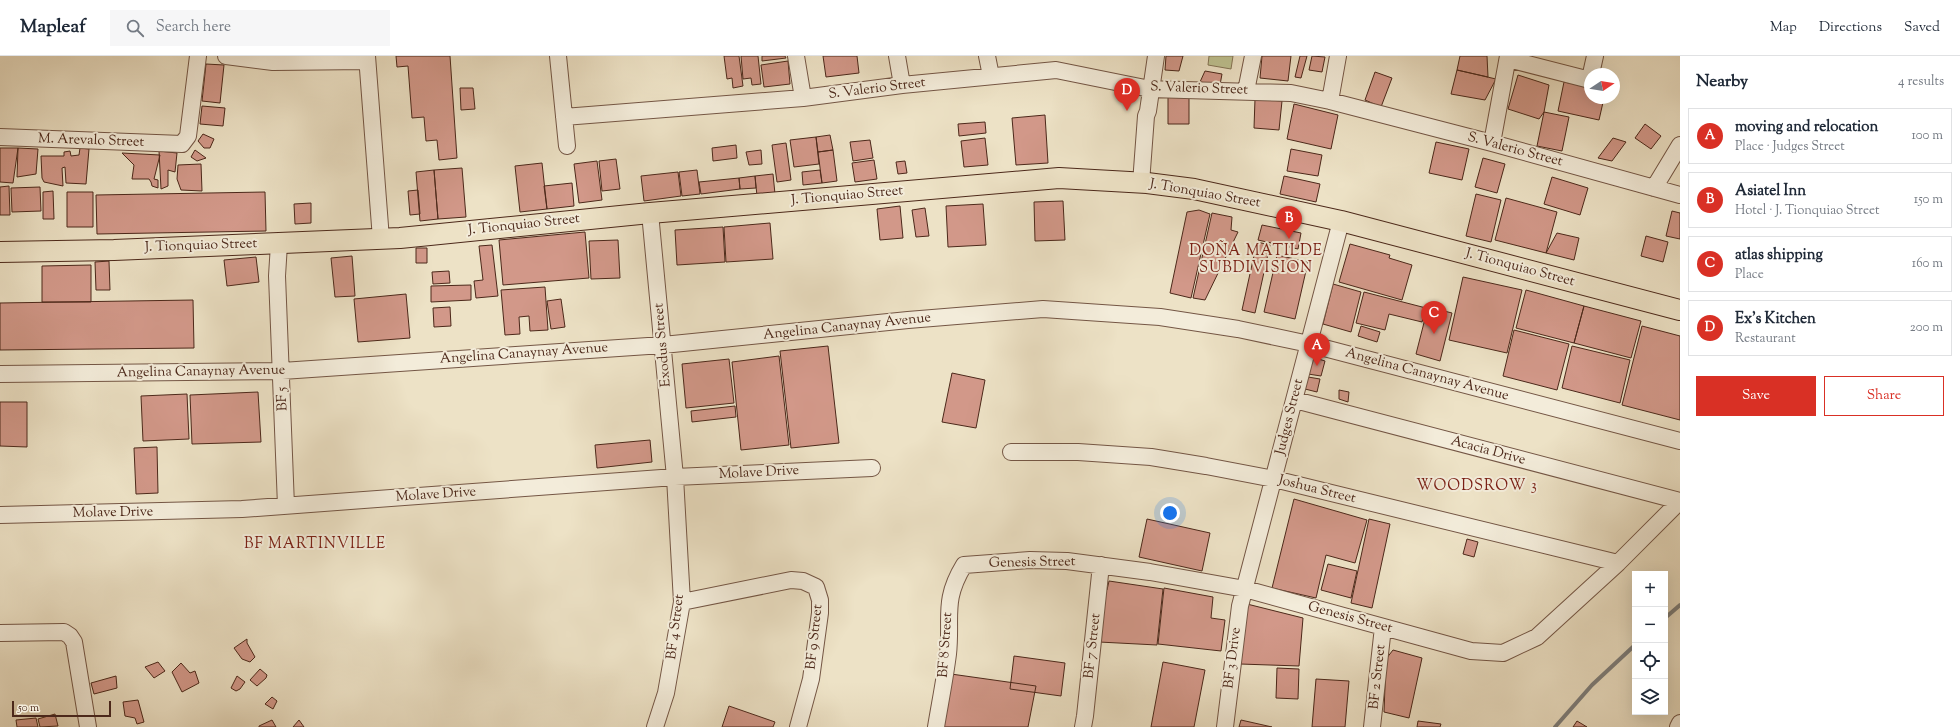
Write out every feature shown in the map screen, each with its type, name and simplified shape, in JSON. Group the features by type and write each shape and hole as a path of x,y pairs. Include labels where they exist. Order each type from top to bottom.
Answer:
{"main road":[{"name":"J. Tionquiao Street","path":"0,252 279,244 381,239 650,213 1059,178 1144,183 1194,189 1341,221 1680,310"}],"street":[{"name":"M. Arevalo Street","path":"0,137 182,144 188,136 198,56"},
{"path":"226,56 273,62 367,58 381,239"},
{"path":"558,56 567,146"},
{"path":"796,56 803,98"},
{"path":"897,56 902,85"},
{"path":"988,56 991,76"},
{"path":"1144,183 1146,116 1156,56"},
{"path":"1246,91 1253,56"},
{"path":"1330,102 1338,56"},
{"path":"1592,68 1595,56"},
{"path":"1492,143 1508,58 1584,78"},
{"name":"S. Valerio Street","path":"564,117 803,98 902,85 991,76 1057,63 1150,89 1291,93 1492,143 1680,195"},
{"path":"1654,188 1680,145"},
{"name":"Exodus Street","path":"650,213 675,477"},
{"name":"Judges Street","path":"1245,589 1341,221"},
{"name":"BF 5","path":"279,244 277,276 282,371 286,506"},
{"name":"Angelina Canaynay Avenue","path":"0,374 282,371 663,345 908,320 1043,309 1160,317 1238,329 1309,344 1680,441"},
{"name":"Acacia Drive","path":"1295,400 1680,501"},
{"name":"Joshua Street","path":"1010,452 1078,452 1151,457 1274,479 1618,563"},
{"name":"Molave Drive","path":"0,515 172,512 286,506 675,477 872,468"},
{"name":"BF 4 Street","path":"655,727 666,693 682,602 675,477"},
{"name":"Genesis Street","path":"964,565 1030,560 1067,561 1101,565 1245,589 1471,651 1503,653 1537,637 1618,563 1680,501"},
{"name":"BF 8 Street","path":"936,727 948,653 948,614 951,592 964,565"},
{"name":"BF 7 Street","path":"1083,727 1101,565"},
{"name":"BF 9 Street","path":"682,602 790,580 803,581 816,588 820,600 820,613 811,679 798,727"},
{"name":"BF 3 Drive","path":"1225,727 1238,619 1245,589"},
{"name":"BF 2 Street","path":"1372,727 1383,627"},
{"path":"0,633 64,632 70,636 74,642 88,727"},
{"path":"1678,727 1680,723"}],"green space":[{"path":"1209,56 1233,56 1231,69 1208,65"}],"building":[{"path":"396,56 450,56 457,158 439,160 437,140 426,141 424,117 412,118 408,66 397,67"},
{"path":"724,56 739,56 743,86 733,88 732,78 727,79"},
{"path":"741,56 758,56 761,84 752,85 751,78 743,79"},
{"path":"762,56 785,56 786,58 762,61"},
{"path":"823,56 857,56 859,73 826,77"},
{"path":"1166,56 1183,56 1179,71 1165,70"},
{"path":"1262,56 1291,56 1288,81 1260,78"},
{"path":"1300,56 1307,56 1301,78 1295,77"},
{"path":"1312,56 1325,57 1322,72 1309,70"},
{"path":"1460,56 1487,56 1488,77 1457,70"},
{"path":"788,61 790,84 764,87 761,65"},
{"path":"206,64 224,65 220,103 202,101"},
{"path":"1457,70 1496,79 1485,100 1451,94"},
{"path":"1205,71 1222,74 1220,85 1200,82"},
{"path":"1375,72 1392,78 1381,107 1365,100"},
{"path":"1518,75 1549,85 1544,112 1539,119 1508,109"},
{"path":"1564,82 1584,86 1584,104 1603,104 1599,120 1558,111"},
{"path":"460,88 473,88 475,109 461,110"},
{"path":"1168,96 1189,96 1189,124 1168,124"},
{"path":"1255,99 1282,101 1279,130 1254,128"},
{"path":"1294,104 1338,115 1331,149 1287,139"},
{"path":"202,106 225,108 223,126 200,124"},
{"path":"1544,112 1569,117 1562,151 1537,146"},
{"path":"1045,115 1048,163 1016,165 1012,118"},
{"path":"985,122 986,133 959,136 958,124"},
{"path":"1645,124 1661,136 1651,149 1635,138"},
{"path":"203,134 214,139 210,148 204,148 198,141"},
{"path":"830,135 833,150 818,152 816,137"},
{"path":"816,137 819,164 794,167 790,140"},
{"path":"985,138 988,165 964,167 961,141"},
{"path":"1613,138 1626,142 1612,161 1598,158"},
{"path":"870,140 873,158 853,161 850,142"},
{"path":"1436,142 1469,149 1462,180 1429,173"},
{"path":"786,143 791,180 777,182 772,145"},
{"path":"736,145 737,158 713,161 712,148"},
{"path":"0,148 18,148 13,183 0,182"},
{"path":"18,148 38,149 36,174 17,177"},
{"path":"80,148 89,149 86,184 66,183 65,167 62,168 63,186 44,182 42,178 41,156 64,156 64,152 70,151 71,156 79,155"},
{"path":"1291,149 1322,155 1318,176 1287,171"},
{"path":"195,150 206,158 197,161 191,157"},
{"path":"761,150 762,164 749,165 746,152"},
{"path":"833,150 837,181 822,183 818,152"},
{"path":"159,151 177,153 175,172 168,170 168,186 161,189"},
{"path":"122,153 160,155 154,179 158,180 158,188 152,186 149,179 132,179 134,165"},
{"path":"1483,158 1505,164 1497,193 1475,187"},
{"path":"616,159 620,189 602,191 599,161"},
{"path":"874,160 877,179 855,182 852,163"},
{"path":"597,161 602,200 579,203 574,164"},
{"path":"905,161 907,173 898,174 896,162"},
{"path":"542,163 547,209 520,212 515,166"},
{"path":"201,164 202,191 181,190 177,179 178,165"},
{"path":"462,168 466,217 438,219 434,170"},
{"path":"434,170 438,219 420,221 416,172"},
{"path":"697,170 700,194 682,196 679,172"},
{"path":"820,170 822,183 803,185 802,172"},
{"path":"678,172 681,196 644,201 641,176"},
{"path":"773,174 775,194 757,196 755,176"},
{"path":"755,176 756,188 740,189 739,178"},
{"path":"1284,176 1320,184 1316,202 1280,194"},
{"path":"1552,177 1588,188 1580,215 1544,204"},
{"path":"739,178 740,189 701,194 699,182"},
{"path":"572,183 574,206 547,209 544,186"},
{"path":"9,186 10,215 0,215 0,187"},
{"path":"40,187 41,211 12,212 11,188"},
{"path":"418,190 420,214 410,215 408,191"},
{"path":"53,191 54,219 43,219 43,192"},
{"path":"67,192 93,192 93,227 67,227"},
{"path":"265,192 266,231 97,234 96,195"},
{"path":"1476,194 1501,200 1491,242 1466,236"},
{"path":"1506,198 1557,212 1546,253 1495,240"},
{"path":"1063,201 1065,240 1035,241 1034,202"},
{"path":"311,203 311,223 295,224 294,204"},
{"path":"983,204 986,245 948,247 946,206"},
{"path":"900,206 903,238 880,240 877,209"},
{"path":"925,208 929,236 916,237 912,210"},
{"path":"1199,210 1210,214 1191,298 1170,293 1187,212"},
{"path":"1672,211 1680,213 1680,239 1666,236"},
{"path":"1212,213 1232,217 1231,230 1238,232 1205,300 1193,298"},
{"path":"770,223 773,259 726,262 724,227"},
{"path":"1262,225 1301,233 1298,249 1258,240"},
{"path":"723,227 725,262 677,265 675,230"},
{"path":"585,232 589,278 503,285 499,240"},
{"path":"1557,233 1579,238 1574,260 1546,253"},
{"path":"1646,236 1668,242 1663,262 1641,256"},
{"path":"618,240 620,278 591,279 589,241"},
{"path":"1257,242 1270,245 1255,313 1242,310"},
{"path":"1350,244 1390,255 1389,258 1412,265 1402,300 1339,282"},
{"path":"492,245 498,296 476,298 474,281 483,280 479,246"},
{"path":"416,248 427,248 427,263 416,263"},
{"path":"1277,255 1308,262 1295,319 1264,312"},
{"path":"352,256 355,296 335,297 331,258"},
{"path":"256,257 259,282 227,286 224,260"},
{"path":"109,261 110,290 96,290 95,262"},
{"path":"91,265 91,302 42,302 42,266"},
{"path":"449,271 450,283 433,284 432,272"},
{"path":"1463,277 1522,290 1507,353 1449,340"},
{"path":"1333,284 1361,292 1351,332 1323,324"},
{"path":"471,285 471,300 431,302 431,286"},
{"path":"545,287 548,330 530,331 529,316 519,317 520,334 505,335 501,290"},
{"path":"1526,290 1584,306 1574,343 1516,328"},
{"path":"1364,292 1426,308 1422,322 1389,314 1385,330 1356,323"},
{"path":"406,294 410,338 358,342 354,299"},
{"path":"561,299 565,327 551,329 547,301"},
{"path":"193,300 194,348 0,350 0,303"},
{"path":"1584,306 1641,321 1631,358 1574,343"},
{"path":"450,307 451,326 434,327 433,308"},
{"path":"1428,307 1452,313 1440,361 1416,354"},
{"path":"1361,326 1380,332 1377,342 1358,336"},
{"path":"1642,326 1680,336 1680,420 1622,405"},
{"path":"1514,330 1569,344 1557,390 1503,376"},
{"path":"828,346 839,443 791,448 780,351"},
{"path":"1572,346 1630,360 1620,403 1562,388"},
{"path":"779,356 789,445 741,450 732,362"},
{"path":"1312,357 1325,361 1321,376 1308,374"},
{"path":"729,359 734,403 686,408 682,364"},
{"path":"952,373 985,380 976,428 942,422"},
{"path":"1308,377 1320,379 1317,392 1305,389"},
{"path":"1339,390 1349,392 1348,402 1339,399"},
{"path":"258,392 261,442 192,444 190,395"},
{"path":"187,394 189,439 143,441 141,396"},
{"path":"0,402 27,402 27,447 0,446"},
{"path":"735,406 736,417 692,422 691,411"},
{"path":"650,440 652,462 597,468 595,445"},
{"path":"157,447 158,493 136,494 134,448"},
{"path":"1294,499 1367,520 1355,563 1326,555 1316,598 1272,588"},
{"path":"1147,519 1210,533 1202,571 1139,557"},
{"path":"1369,519 1390,524 1372,608 1351,603"},
{"path":"1467,539 1478,542 1474,557 1463,554"},
{"path":"1328,564 1357,571 1351,598 1321,590"},
{"path":"1109,581 1163,589 1157,645 1099,642 1102,590 1107,590"},
{"path":"1164,588 1213,597 1211,618 1225,620 1221,651 1158,644"},
{"path":"1247,604 1303,618 1299,666 1240,664"},
{"path":"247,639 247,643 255,657 250,662 242,659 234,648"},
{"path":"1393,650 1422,658 1409,718 1384,712 1386,659"},
{"path":"1014,656 1065,663 1061,696 1010,689"},
{"path":"158,662 165,671 154,678 145,667"},
{"path":"1163,662 1205,670 1194,727 1151,727"},
{"path":"181,663 190,673 195,671 199,683 182,692 172,672"},
{"path":"1277,668 1299,669 1298,699 1276,698"},
{"path":"260,669 267,675 266,678 257,686 250,680"},
{"path":"951,674 1036,686 1028,727 942,727"},
{"path":"116,676 117,688 94,694 91,683"},
{"path":"237,676 245,682 240,689 236,691 231,688"},
{"path":"1316,679 1349,681 1345,727 1312,727"},
{"path":"272,697 277,701 273,709 265,704"},
{"path":"138,700 144,722 137,724 135,718 125,716 123,702"},
{"path":"729,706 775,722 773,727 722,727"},
{"path":"55,714 58,726 40,727 38,719"},
{"path":"36,718 38,727 17,727 16,720"},
{"path":"272,720 276,727 259,727 259,726"},
{"path":"299,720 304,727 293,727"},
{"path":"1241,720 1272,727 1239,727"},
{"path":"1418,721 1441,724 1440,727 1417,727"},
{"path":"1577,721 1587,727 1573,727"}],"waterway":[{"path":"1668,615 1680,605"},
{"path":"1555,727 1592,685 1632,648"}],"place":[{"name":"Ex's Kitchen","path":"1127,111"},
{"name":"Asiatel Inn","path":"1289,239"},
{"name":"atlas shipping","path":"1434,334"},
{"name":"moving and relocation","path":"1317,366"}],"district":[{"name":"DOÑA MATILDE SUBDIVISION","path":"1256,260"},
{"name":"WOODSROW 3","path":"1477,486"},
{"name":"BF MARTINVILLE","path":"315,544"}]}
